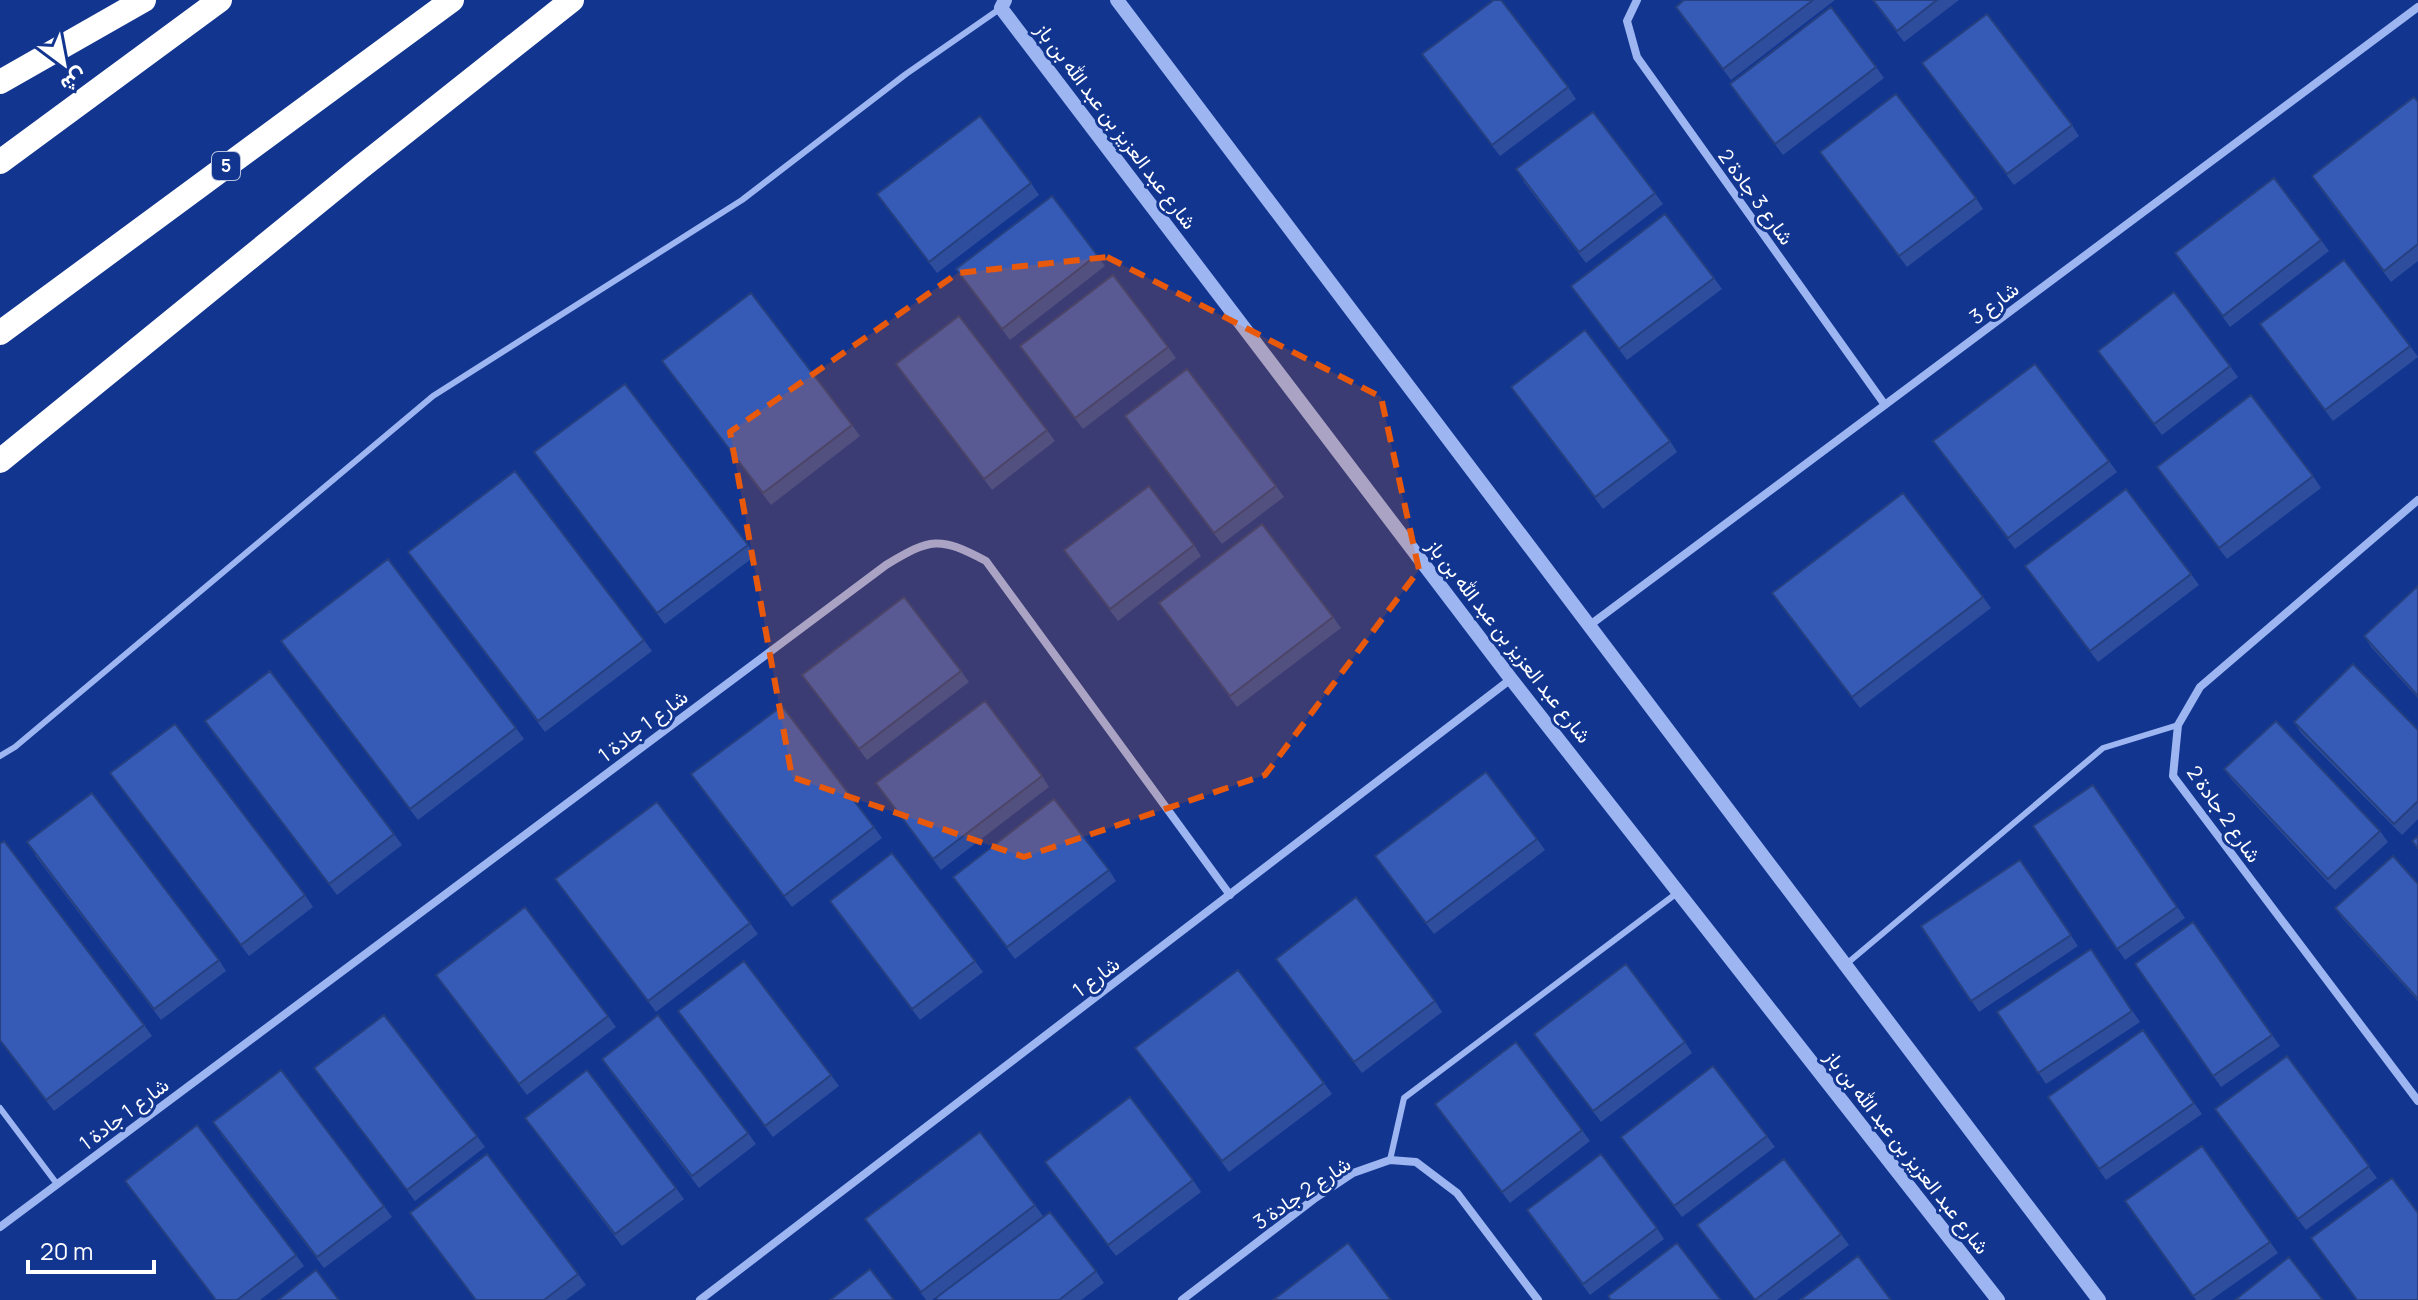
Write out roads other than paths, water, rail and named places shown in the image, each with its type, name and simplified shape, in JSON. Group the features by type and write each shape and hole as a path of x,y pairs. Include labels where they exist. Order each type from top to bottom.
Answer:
{"highway":[{"path":"0,82 144,0"},
{"path":"0,162 220,0"},
{"name":"5","path":"0,333 452,0"},
{"path":"0,459 572,0"}],"street":[{"path":"1117,0 2099,1300"},
{"name":"شارع 3 جادة 2","path":"1637,0 1627,21 1637,57 1885,405"},
{"name":"شارع عبد العزيز بن عبد الله بن باز","path":"1003,4 1511,679 1998,1300"},
{"name":"شارع 3","path":"1590,625 2418,7"},
{"name":"شارع 2 جادة 2","path":"2418,500 2200,687 2178,725 2173,776 2418,1101"},
{"name":"شارع 1 جادة 1","path":"0,1227 886,565 914,548 936,542 958,546 986,561 1230,895"},
{"name":"شارع 1","path":"700,1300 1511,679"},
{"path":"1390,1160 1416,1162 1457,1193 1538,1300"},
{"name":"شارع 2 جادة 3","path":"1182,1300 1314,1199 1353,1173 1390,1160"}],"lane":[{"path":"0,756 15,747 433,396 742,200 1003,4"},
{"path":"1844,966 2103,748 2178,725"},
{"path":"1390,1160 1404,1098 1679,892"},
{"path":"0,1108 57,1184"}]}
